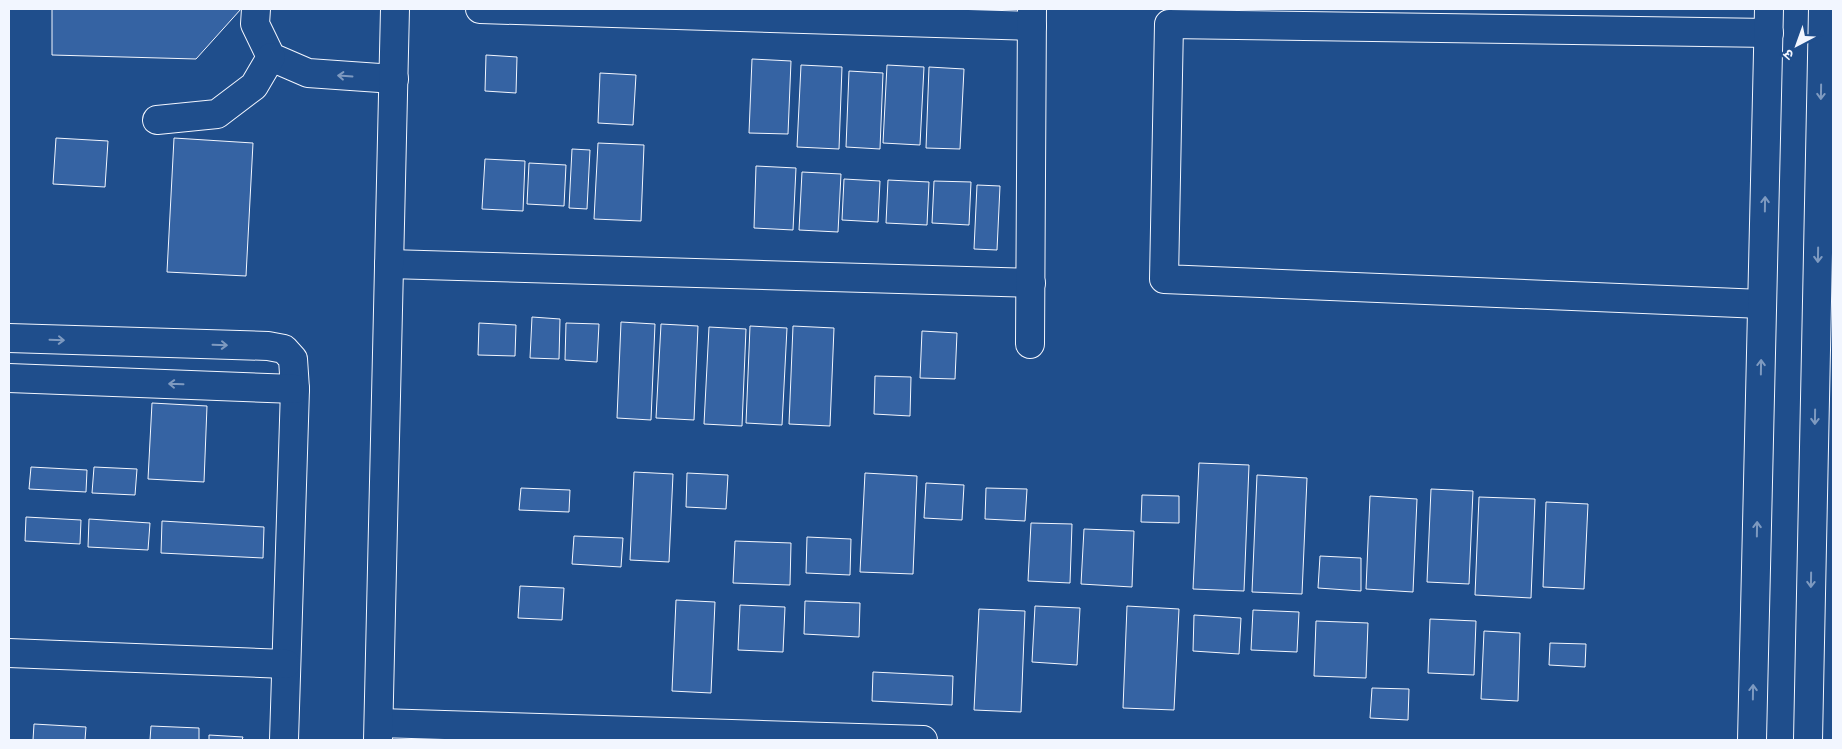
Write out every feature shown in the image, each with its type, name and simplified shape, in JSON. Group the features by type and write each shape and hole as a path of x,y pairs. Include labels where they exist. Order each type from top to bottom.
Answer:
{"street":[{"path":"256,9 256,24 271,57 308,73 394,79"},
{"path":"395,9 379,732 923,740"},
{"path":"480,9 1032,17 1030,344"},
{"path":"1808,740 1823,9"},
{"path":"1752,740 1769,21 1169,24 1164,278 1762,304"},
{"path":"158,120 217,114 254,86 271,57"},
{"path":"389,264 1031,283"},
{"path":"9,338 268,346 284,349 293,359 295,389 284,740"},
{"path":"9,378 295,389"},
{"path":"9,653 286,664"}],"building":[{"path":"52,9 241,9 196,59 52,55"},
{"path":"486,55 517,57 516,93 485,91"},
{"path":"752,59 791,61 788,134 749,133"},
{"path":"801,65 842,67 839,149 797,147"},
{"path":"887,65 924,67 920,145 883,143"},
{"path":"929,67 964,69 960,149 926,148"},
{"path":"849,71 883,73 880,149 846,147"},
{"path":"600,73 636,75 633,125 598,123"},
{"path":"56,138 108,141 105,187 53,184"},
{"path":"174,138 253,143 246,276 167,272"},
{"path":"598,143 644,145 641,221 594,219"},
{"path":"572,149 590,150 587,209 569,208"},
{"path":"485,159 525,161 523,211 482,209"},
{"path":"529,163 566,165 564,206 527,204"},
{"path":"756,166 796,168 793,230 754,228"},
{"path":"802,172 841,174 838,232 799,230"},
{"path":"844,179 880,181 878,222 842,220"},
{"path":"888,180 929,182 927,225 886,223"},
{"path":"934,181 971,182 969,225 932,223"},
{"path":"977,185 1000,186 997,250 974,249"},
{"path":"532,317 560,319 559,359 530,358"},
{"path":"621,322 655,324 651,420 617,418"},
{"path":"479,323 516,325 515,356 478,355"},
{"path":"566,323 599,324 597,362 565,360"},
{"path":"661,324 698,326 694,420 656,418"},
{"path":"750,326 787,328 782,425 746,423"},
{"path":"793,326 834,328 830,426 789,424"},
{"path":"709,327 746,329 742,426 704,424"},
{"path":"922,331 957,333 955,379 920,378"},
{"path":"875,376 911,377 910,416 874,414"},
{"path":"152,403 207,406 204,482 148,479"},
{"path":"1199,463 1249,465 1244,591 1193,589"},
{"path":"31,467 87,470 86,492 29,489"},
{"path":"94,467 137,469 135,495 92,493"},
{"path":"634,472 673,474 669,562 630,560"},
{"path":"687,473 728,475 726,509 686,507"},
{"path":"865,473 917,476 913,574 860,572"},
{"path":"1257,475 1307,478 1302,594 1252,592"},
{"path":"926,483 964,485 962,520 924,518"},
{"path":"521,488 570,490 569,512 519,510"},
{"path":"986,488 1027,489 1025,521 985,519"},
{"path":"1431,489 1473,491 1469,584 1427,582"},
{"path":"1142,495 1179,496 1179,523 1141,522"},
{"path":"1370,496 1417,499 1413,592 1366,589"},
{"path":"1479,497 1535,499 1531,598 1475,595"},
{"path":"1546,502 1588,504 1584,589 1543,587"},
{"path":"26,517 81,520 80,544 25,541"},
{"path":"89,519 150,523 148,550 88,547"},
{"path":"162,521 264,527 263,558 161,553"},
{"path":"1031,523 1072,524 1070,583 1028,581"},
{"path":"1084,529 1134,531 1132,587 1081,584"},
{"path":"574,536 623,538 621,567 572,564"},
{"path":"807,537 851,539 850,575 806,573"},
{"path":"735,541 791,543 790,585 733,583"},
{"path":"1320,556 1361,558 1361,591 1318,588"},
{"path":"520,586 564,588 562,620 518,618"},
{"path":"676,600 715,602 711,693 672,691"},
{"path":"805,601 860,603 859,637 804,634"},
{"path":"740,605 785,607 783,652 738,650"},
{"path":"1035,606 1080,608 1077,665 1032,662"},
{"path":"1127,606 1179,609 1174,710 1123,708"},
{"path":"979,609 1025,611 1021,712 974,710"},
{"path":"1253,610 1299,612 1297,652 1251,650"},
{"path":"1194,615 1241,618 1239,654 1193,651"},
{"path":"1430,619 1476,621 1474,675 1428,673"},
{"path":"1316,621 1368,623 1366,678 1314,676"},
{"path":"1484,631 1520,633 1518,701 1481,699"},
{"path":"1550,643 1586,644 1585,667 1549,665"},
{"path":"873,672 953,676 952,705 872,701"},
{"path":"1372,688 1409,689 1408,720 1370,718"},
{"path":"34,724 86,727 85,740 33,740"},
{"path":"151,726 199,728 199,740 150,740"},
{"path":"209,735 243,737 242,740 209,740"}]}
